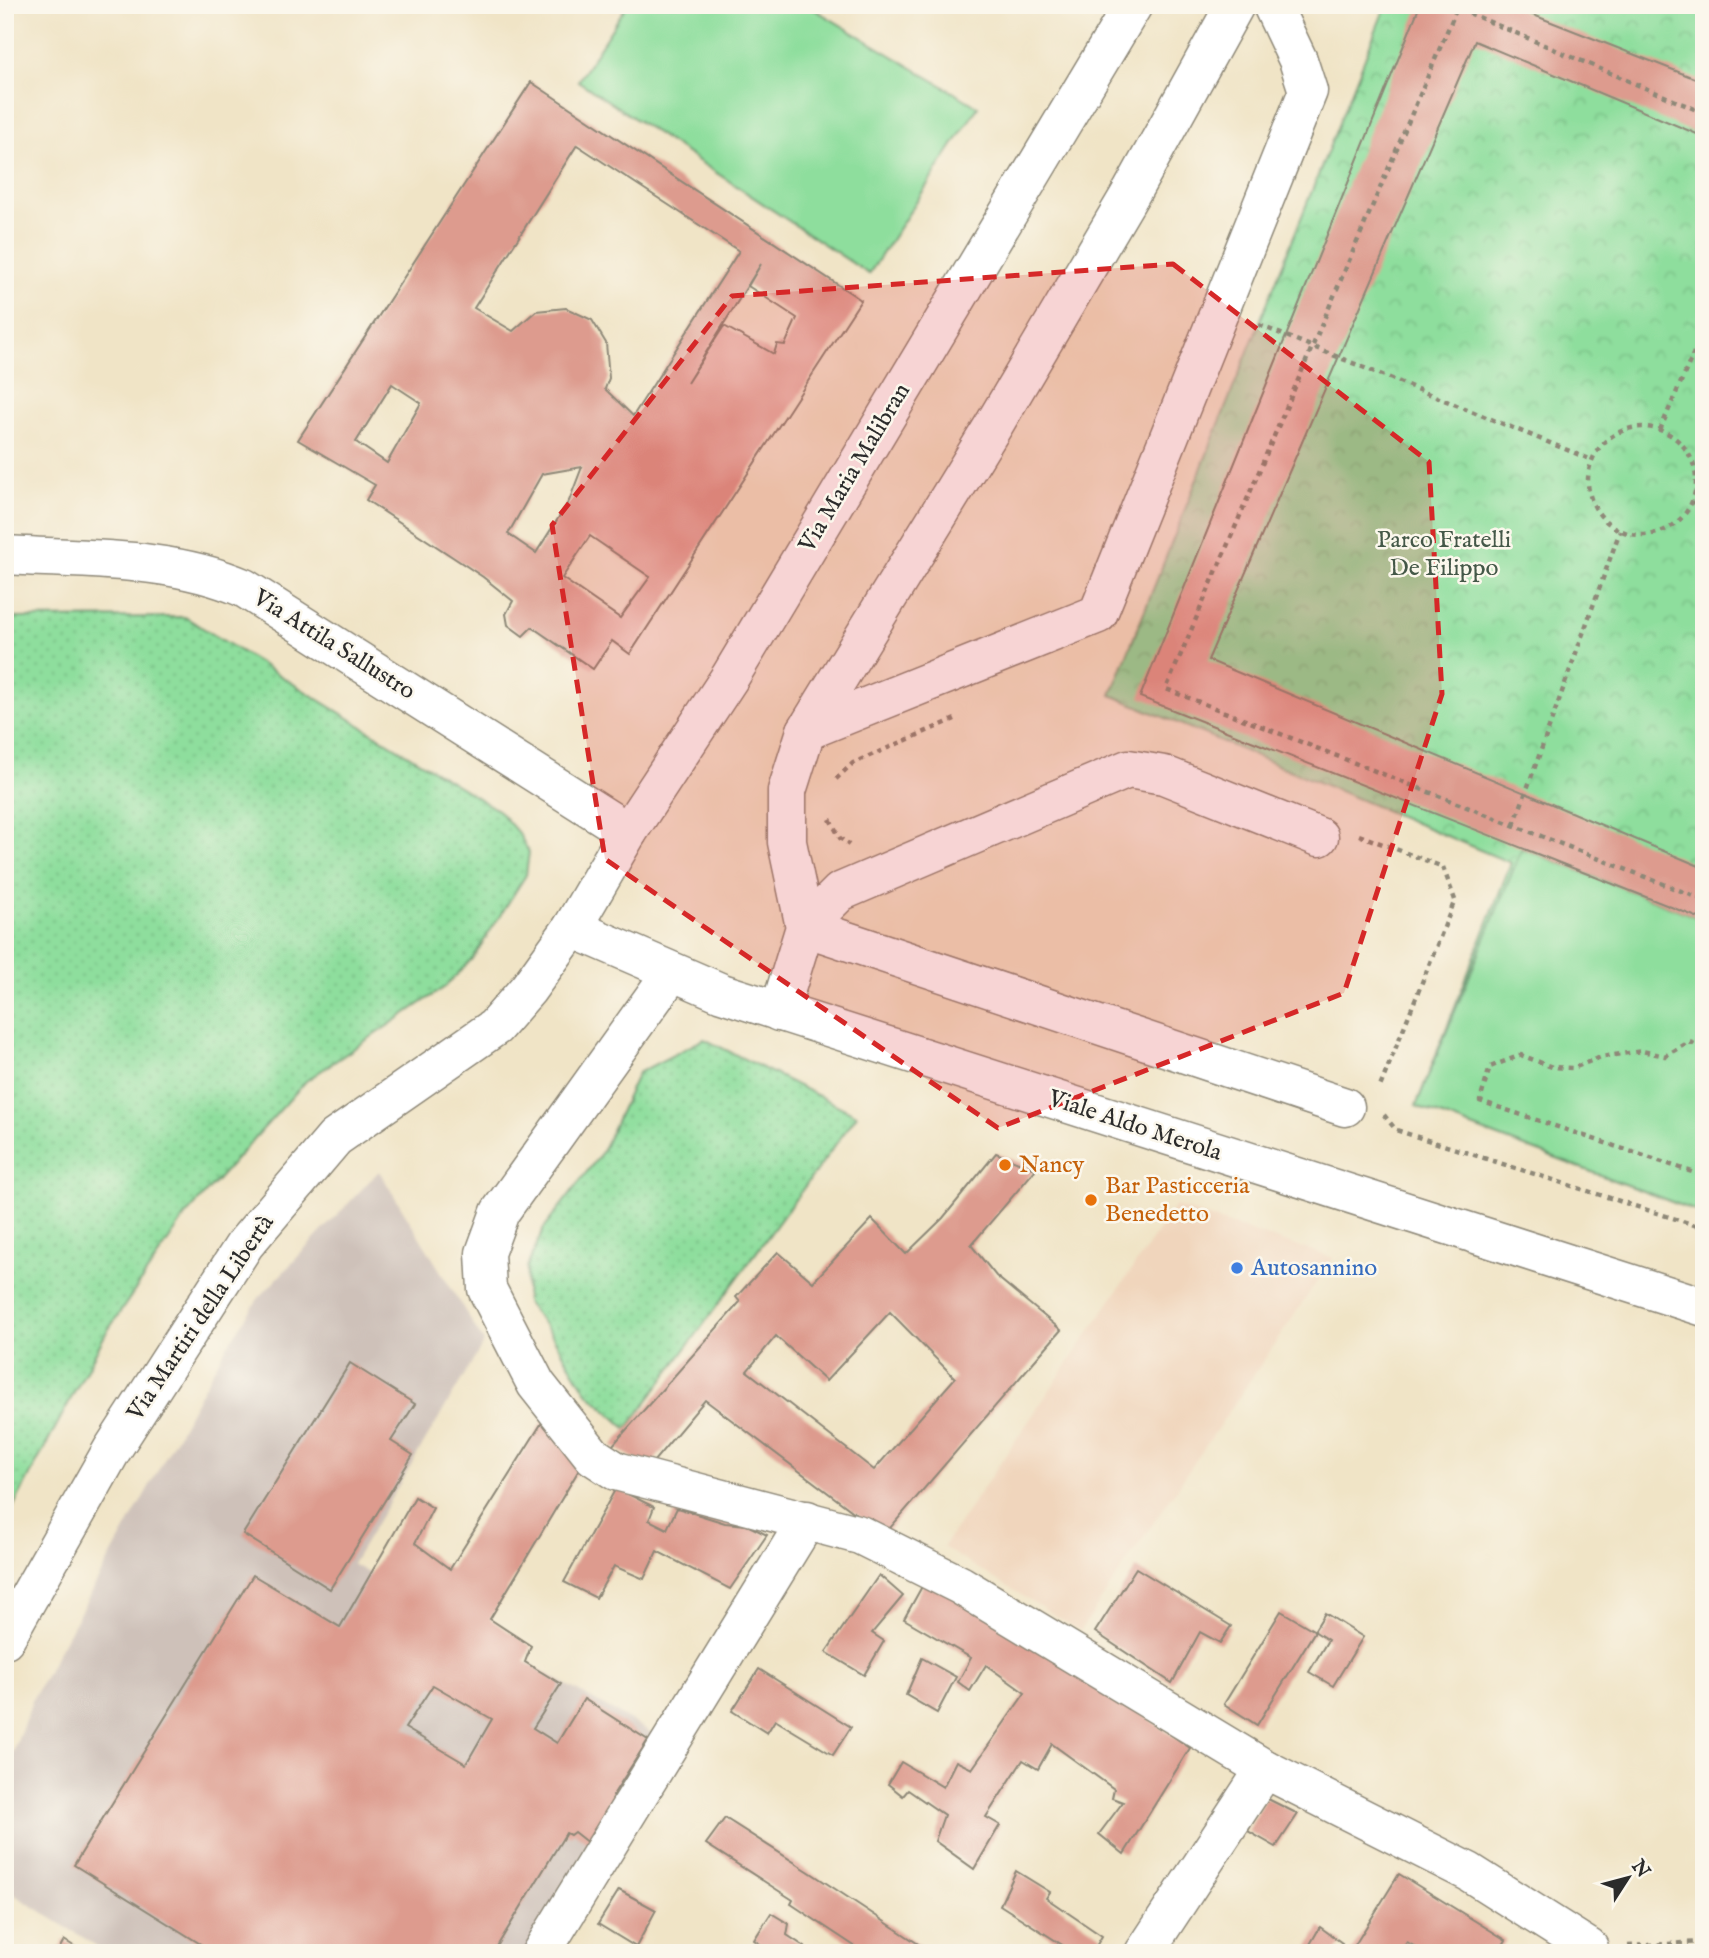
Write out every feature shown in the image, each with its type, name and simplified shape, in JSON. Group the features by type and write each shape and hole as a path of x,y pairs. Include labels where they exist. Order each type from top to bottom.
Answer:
{"street":[{"name":"Via Maria Malibran","path":"572,928 628,832 730,677 1133,5"},
{"path":"779,1012 805,926 787,842 787,791 807,732 1132,191 1235,5"},
{"path":"807,732 1098,614 1308,91 1298,60 1272,5"},
{"name":"Via Attila Sallustro","path":"5,555 180,567 219,578 244,589 628,832"},
{"path":"805,926 840,892 1128,769 1164,775 1337,835"},
{"path":"805,926 1367,1105"},
{"name":"Viale Aldo Merola","path":"572,928 722,993 1704,1307"},
{"name":"Via Martiri della Libertà","path":"5,1639 112,1450 245,1244 335,1138 495,1027 572,928"},
{"path":"672,972 500,1212 485,1254 487,1289 536,1384 593,1456 616,1471 860,1535 960,1585 1265,1769 1469,1872 1589,1948"},
{"path":"541,1953 807,1520"},
{"path":"1144,1953 1265,1769"}],"path":[{"path":"1704,113 1457,8 1166,688 1704,900"},
{"path":"1220,309 1592,460"},
{"path":"1660,430 1704,329"},
{"path":"1628,428 1660,430 1676,438 1688,452 1695,467 1697,485 1693,502 1683,517 1662,531 1637,535 1620,531 1606,522 1592,501 1588,477 1592,460 1600,446 1628,428"},
{"path":"1693,502 1704,506"},
{"path":"1514,825 1620,531"},
{"path":"833,783 853,762 965,715"},
{"path":"825,810 840,838 851,846"},
{"path":"1337,835 1443,867 1455,900 1367,1105 1396,1130 1704,1228"},
{"path":"1704,1047 1689,1042 1665,1056 1642,1052 1601,1057 1573,1068 1552,1067 1521,1055 1490,1067 1480,1101 1704,1176"},
{"path":"1589,1948 1704,1942"}],"highlighted area":[{"path":"1173,264 1429,462 1442,694 1344,993 998,1128 605,859 552,525 732,296"}],"shaded area":[{"path":"379,1171 484,1342 352,1564 661,1738 527,1953 108,1953 5,1889 5,1775 33,1698 222,1354 258,1299"},
{"path":"1175,1206 1333,1258 1080,1631 943,1547"}],"green space":[{"path":"627,5 807,5 978,107 869,274 578,81"},
{"name":"Parco Fratelli De Filippo","path":"1386,5 1704,5 1704,1214 1416,1106 1511,863 1111,695"},
{"path":"185,617 499,811 519,834 529,852 526,875 473,958 445,987 306,1081 186,1215 106,1333 5,1522 5,618"},
{"path":"1522,848 1704,920 1704,1214 1416,1106"},
{"path":"704,1039 857,1115 627,1429 586,1391 550,1332 526,1302 527,1267 544,1228 602,1152 638,1073"}],"building":[{"path":"1420,5 1508,5 1704,82 1704,137 1475,41 1208,660 1704,868 1704,920 1140,697"},
{"path":"531,82 861,300 630,654 612,641 593,669 532,627 523,636 508,625 506,614 513,601 483,577 366,500 375,485 298,440","holes":["577,145 739,251 633,416 605,389 609,378 606,343 592,320 566,308 536,311 513,331 474,308","761,264 748,286 797,318 785,345 777,344 774,354 724,326 687,383","392,384 421,403 387,463 356,442","582,467 569,501 536,553 508,534 542,474","590,536 650,577 620,618 562,578"]},
{"path":"996,1153 1036,1169 971,1245 996,1276 1061,1330 884,1535 705,1400 649,1467 612,1446 740,1302 736,1297 778,1252 813,1282 872,1219 906,1254 943,1218","holes":["890,1312 955,1378 874,1470 747,1371 776,1336 826,1381"]},
{"path":"350,1363 415,1404 391,1441 413,1455 330,1589 243,1534"},
{"path":"543,1421 580,1468 490,1619 531,1646 525,1662 561,1684 533,1728 557,1743 584,1699 648,1740 613,1795 620,1798 593,1847 574,1832 570,1835 566,1833 493,1953 215,1953 74,1865 253,1575 340,1627 415,1497 433,1508 415,1543 450,1569","holes":["433,1685 492,1719 466,1764 405,1728"]},
{"path":"616,1488 654,1507 649,1520 667,1529 677,1508 725,1523 747,1525 767,1535 730,1589 657,1551 644,1579 614,1566 596,1598 564,1582"},
{"path":"1136,1568 1231,1626 1220,1643 1200,1632 1172,1683 1095,1632"},
{"path":"879,1575 903,1596 872,1633 884,1641 864,1675 826,1652"},
{"path":"925,1581 1027,1634 1190,1748 1124,1854 1099,1834 1123,1802 1112,1798 1114,1789 1052,1744 1038,1769 1023,1760 986,1817 1000,1825 974,1869 935,1841 944,1815 908,1790 903,1796 888,1784 901,1762 943,1787 956,1761 972,1769 1025,1693 986,1665 970,1691 958,1682 971,1658 904,1619"},
{"path":"1281,1611 1315,1631 1257,1725 1224,1704"},
{"path":"1325,1613 1363,1637 1333,1686 1309,1672 1328,1640 1314,1631"},
{"path":"922,1658 956,1677 937,1713 906,1695"},
{"path":"759,1669 851,1727 833,1755 775,1720 767,1733 732,1711"},
{"path":"1266,1798 1298,1814 1276,1847 1248,1831"},
{"path":"725,1818 926,1949 924,1953 865,1953 791,1904 793,1900 706,1844"},
{"path":"1016,1871 1050,1892 1046,1898 1102,1936 1092,1953 1075,1953 1000,1905"},
{"path":"1399,1874 1506,1940 1498,1953 1426,1953 1407,1942 1399,1953 1350,1953"},
{"path":"619,1890 656,1910 636,1947 598,1924"},
{"path":"771,1913 789,1924 787,1935 805,1947 801,1953 774,1953 754,1940"},
{"path":"1320,1927 1342,1943 1335,1953 1305,1953"},
{"path":"64,1940 85,1953 57,1953"}],"place":[{"name":"Nancy","path":"1005,1165"},
{"name":"Bar Pasticceria Benedetto","path":"1091,1200"},
{"name":"Autosannino","path":"1237,1268"}]}
